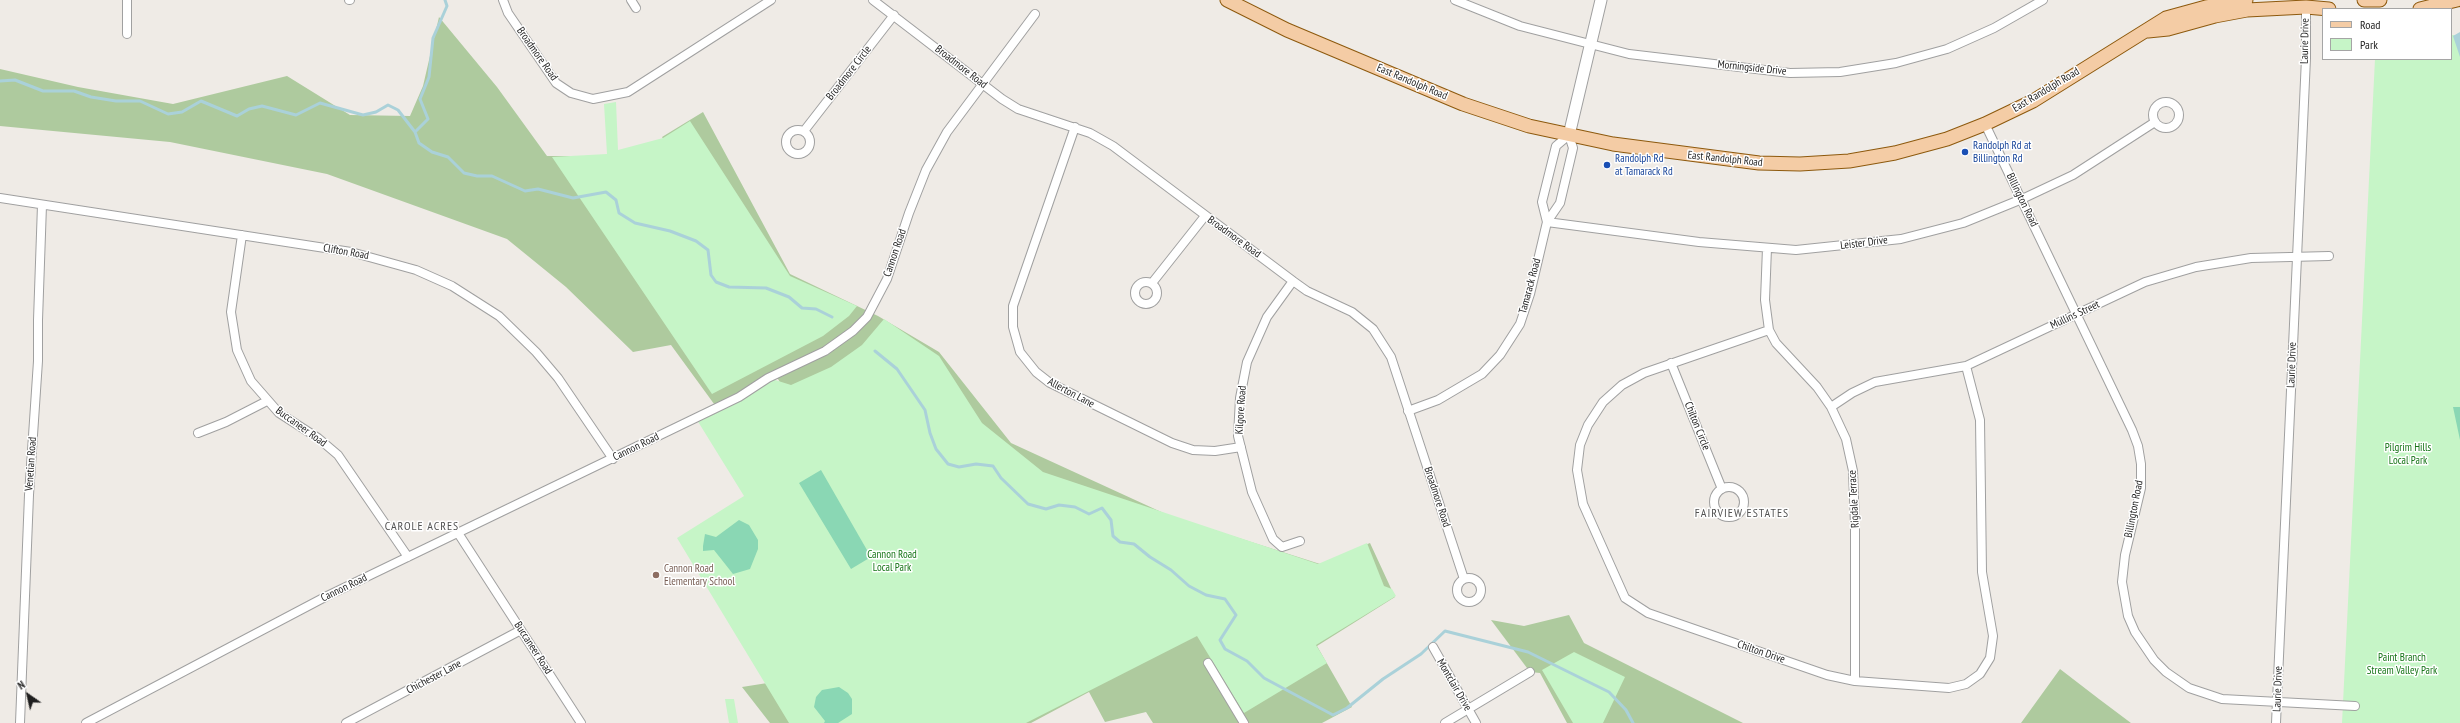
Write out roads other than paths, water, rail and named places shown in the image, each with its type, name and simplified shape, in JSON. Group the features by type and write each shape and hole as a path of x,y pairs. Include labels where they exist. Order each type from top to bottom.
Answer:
{"main road":[{"name":"East Randolph Road","path":"1227,0 1287,30 1463,104 1529,126 1613,144 1704,157 1759,163 1800,164 1849,161 1895,153 1947,139 1985,124 2033,100 2123,43 2148,30 2166,18 2206,7 2246,0"},
{"path":"2364,0 2380,0"},
{"path":"2424,8 2457,0"},
{"name":"East Randolph Road","path":"2148,30 2168,29 2215,16 2247,10 2306,7 2322,8"}],"street":[{"path":"127,0 127,34"},
{"name":"Broadmore Road","path":"503,0 508,13 556,83 571,93 593,99 628,92 771,0"},
{"path":"631,0 636,8"},
{"name":"Broadmore Road","path":"873,0 1018,109 1075,127 1113,146 1307,291 1352,312 1373,329 1391,358 1464,579"},
{"name":"Morningside Drive","path":"1455,0 1520,26 1629,54 1782,72 1840,72 1896,63 1947,49 1994,28 2042,0"},
{"name":"Tamarack Road","path":"1408,411 1438,400 1462,388 1482,374 1500,355 1520,324 1530,294 1547,222 1560,203 1573,148 1569,135 1601,0"},
{"name":"Laurie Drive","path":"2276,723 2306,58 2306,7"},
{"name":"Cannon Road","path":"86,723 327,596 739,397 768,378 825,351 853,331 867,317 887,279 909,213 926,170 947,132 982,83 1036,14"},
{"name":"Broadmore Circle","path":"804,131 894,15"},
{"name":"Leister Drive","path":"1547,222 1699,242 1796,250 1902,239 1963,223 2022,199 2073,175 2155,122"},
{"name":"Billington Road","path":"1985,124 2132,430 2141,464 2140,488 2125,555 2122,582 2128,616 2134,632 2154,660 2166,672 2189,688 2222,699 2355,706"},
{"name":"Allerton Lane","path":"1075,127 1013,306 1013,327 1020,352 1036,372 1050,383 1172,443 1193,450 1241,447"},
{"name":"Tamarack Road","path":"1547,222 1542,202 1556,146 1569,135"},
{"name":"Clifton Road","path":"0,198 351,252 385,260 428,275 476,300 499,316 541,357 558,378 613,459"},
{"name":"Venetian Road","path":"20,723 29,495 38,361 42,204"},
{"path":"1152,283 1205,216"},
{"name":"Buccaneer Road","path":"242,236 231,312 236,350 251,381 279,413 318,438 338,455 408,557"},
{"name":"Rigdale Terrace","path":"1767,248 1764,300 1769,330 1776,343 1816,387 1831,407 1846,439 1853,471 1855,525 1855,681"},
{"name":"Mullins Street","path":"1831,407 1852,393 1875,382 1966,366 2145,282 2196,267 2251,258 2329,256"},
{"name":"Kilgore Road","path":"1293,281 1267,317 1247,362 1240,398 1238,436 1252,492 1273,539 1282,546 1300,541"},
{"name":"Chilton Drive","path":"1769,330 1644,372 1622,385 1603,402 1588,425 1580,445 1577,470 1583,504 1625,598 1648,613 1827,675 1855,681 1949,688 1966,684 1980,674 1990,658 1993,636 1982,572 1980,420 1966,366"},
{"name":"Chilton Circle","path":"1671,363 1722,489"},
{"path":"198,434 226,422 267,401"},
{"name":"Buccaneer Road","path":"458,534 581,723"},
{"name":"Chichester Lane","path":"346,723 521,630"},
{"name":"Montclair Drive","path":"1433,647 1476,723"},
{"path":"1208,663 1244,723"},
{"path":"1445,723 1530,672"}],"water":[{"path":"2460,32 2460,57 2453,36"}],"waterway":[{"path":"415,132 428,119 420,99 429,77 433,38 447,6 445,0"},
{"path":"0,81 15,80 43,91 74,91 91,97 116,101 140,101 168,114 182,112 201,101 237,116 249,109 262,106 296,115 320,103 363,115 376,112 388,105 398,110 415,132 419,143 432,152 448,157 464,173 477,176 492,176 525,191 538,189 573,198 606,192 616,200 619,213 635,223 670,231 696,241 708,250 711,275 716,282 729,287 766,288 789,297 802,308 816,309 832,317"},
{"path":"875,351 897,369 925,410 930,433 936,449 948,464 959,467 976,464 993,466 1001,478 1028,504 1046,509 1059,505 1075,507 1089,514 1102,508 1111,520 1113,536 1120,542 1134,544 1150,557 1171,570 1189,586 1206,595 1225,599 1236,615 1220,640 1225,649 1247,661 1264,678 1333,715 1347,708 1383,679 1421,654 1445,631 1528,652 1609,692 1626,710 1633,723"}],"place":[{"name":"Randolph Rd at Billington Rd","path":"1965,152"},
{"name":"Randolph Rd at Tamarack Rd","path":"1607,165"},
{"name":"Cannon Road Elementary School","path":"656,575"}],"district":[{"name":"FAIRVIEW ESTATES","path":"1742,514"},
{"name":"CAROLE ACRES","path":"422,527"}],"park label":[{"name":"Pilgrim Hills Local Park","path":"2408,454"},
{"name":"Cannon Road Local Park","path":"892,561"},
{"name":"Paint Branch Stream Valley Park","path":"2402,664"}]}
